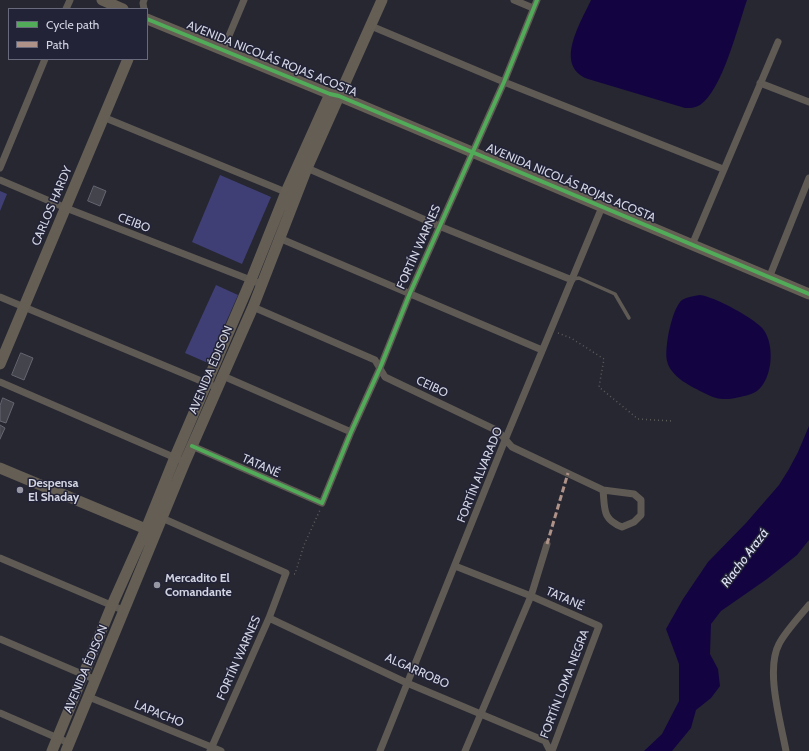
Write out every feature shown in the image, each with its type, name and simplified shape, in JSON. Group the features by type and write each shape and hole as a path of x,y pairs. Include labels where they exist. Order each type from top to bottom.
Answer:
{"main road":[{"path":"102,0 121,8"},
{"name":"AVENIDA ÉDISON","path":"68,747 125,611 151,531 180,460 192,446 253,307 256,282 291,194 334,95 371,26 382,0"},
{"name":"AVENIDA NICOLÁS ROJAS ACOSTA","path":"148,19 334,95 809,294"},
{"name":"CARLOS HARDY","path":"0,364 128,60"},
{"name":"AVENIDA ÉDISON","path":"52,751 112,605 151,531 162,518 180,460 207,383 279,238 291,194 307,168 334,95"},
{"path":"0,468 151,531"}],"street":[{"path":"223,50 244,0"},
{"path":"514,0 533,8"},
{"name":"FORTÍN WARNES","path":"322,503 351,432 380,368 410,293 504,82 536,0"},
{"path":"371,26 504,82 724,170"},
{"path":"692,245 778,42"},
{"path":"0,168 45,60"},
{"path":"760,83 809,102"},
{"path":"103,117 291,194"},
{"path":"307,168 439,226 572,280"},
{"path":"769,278 809,178"},
{"name":"CEIBO","path":"0,180 66,208 256,282"},
{"name":"FORTÍN ALVARADO","path":"380,751 505,440 602,207"},
{"path":"279,238 542,350"},
{"path":"0,297 218,388"},
{"name":"CEIBO","path":"253,307 375,360 384,377 498,431 512,447 603,490 634,494 641,500 641,515 634,522 622,528 612,523 605,513 603,490"},
{"path":"223,376 351,432"},
{"path":"0,382 180,460"},
{"name":"TATANÉ","path":"192,446 322,503"},
{"path":"162,518 286,573"},
{"path":"465,751 531,596 547,544"},
{"path":"0,558 125,611"},
{"name":"TATANÉ","path":"455,566 531,596 600,626"},
{"name":"FORTÍN WARNES","path":"211,749 269,618 286,573"},
{"path":"786,751 772,677 774,659 779,644 809,605"},
{"name":"ALGARROBO","path":"269,618 407,683 482,713 545,741 551,751"},
{"name":"FORTÍN LOMA NEGRA","path":"551,751 600,626"},
{"path":"0,639 96,680"},
{"name":"LAPACHO","path":"90,697 211,749 221,751"},
{"path":"0,713 58,738 68,747"}],"lane":[{"path":"572,280 579,278 615,294 629,318"}],"path":[{"path":"550,330 572,338 604,359 599,388 638,419 673,421"},
{"path":"286,573 295,574 304,545 322,503"}],"shaded area":[{"path":"220,175 271,197 242,264 192,242"},
{"path":"0,191 7,194 0,211"},
{"path":"216,285 238,295 208,363 185,353"}],"water":[{"path":"591,0 747,0 734,41 715,86 708,98 700,105 685,108 588,79 578,73 572,64 571,54 576,31"},
{"path":"700,295 715,300 743,314 758,324 767,335 771,352 769,370 762,386 757,391 734,398 716,398 686,383 676,376 669,367 666,355 668,338 672,319 678,304 688,297"},
{"name":"Riacho Arazá","path":"809,426 809,540 797,555 767,579 721,611 711,624 710,654 718,669 720,686 711,698 696,710 691,728 672,751 644,751 662,734 679,701 679,664 666,629 683,599 708,562 746,523 779,485 798,452"}],"building":[{"path":"94,186 106,191 100,206 88,201"},
{"path":"21,353 33,358 24,380 12,375"},
{"path":"3,398 14,403 6,423 0,421 0,406"},
{"path":"0,425 5,428 0,439"}],"marked path":[{"path":"547,544 568,473"}],"cycle path":[{"path":"192,446 322,503 351,432 380,368 410,293 504,82 537,0"},
{"path":"148,19 330,94 339,96 809,294"}],"place":[{"name":"Despensa El Shaday","path":"20,490"},
{"name":"Mercadito El Comandante","path":"157,585"}]}
